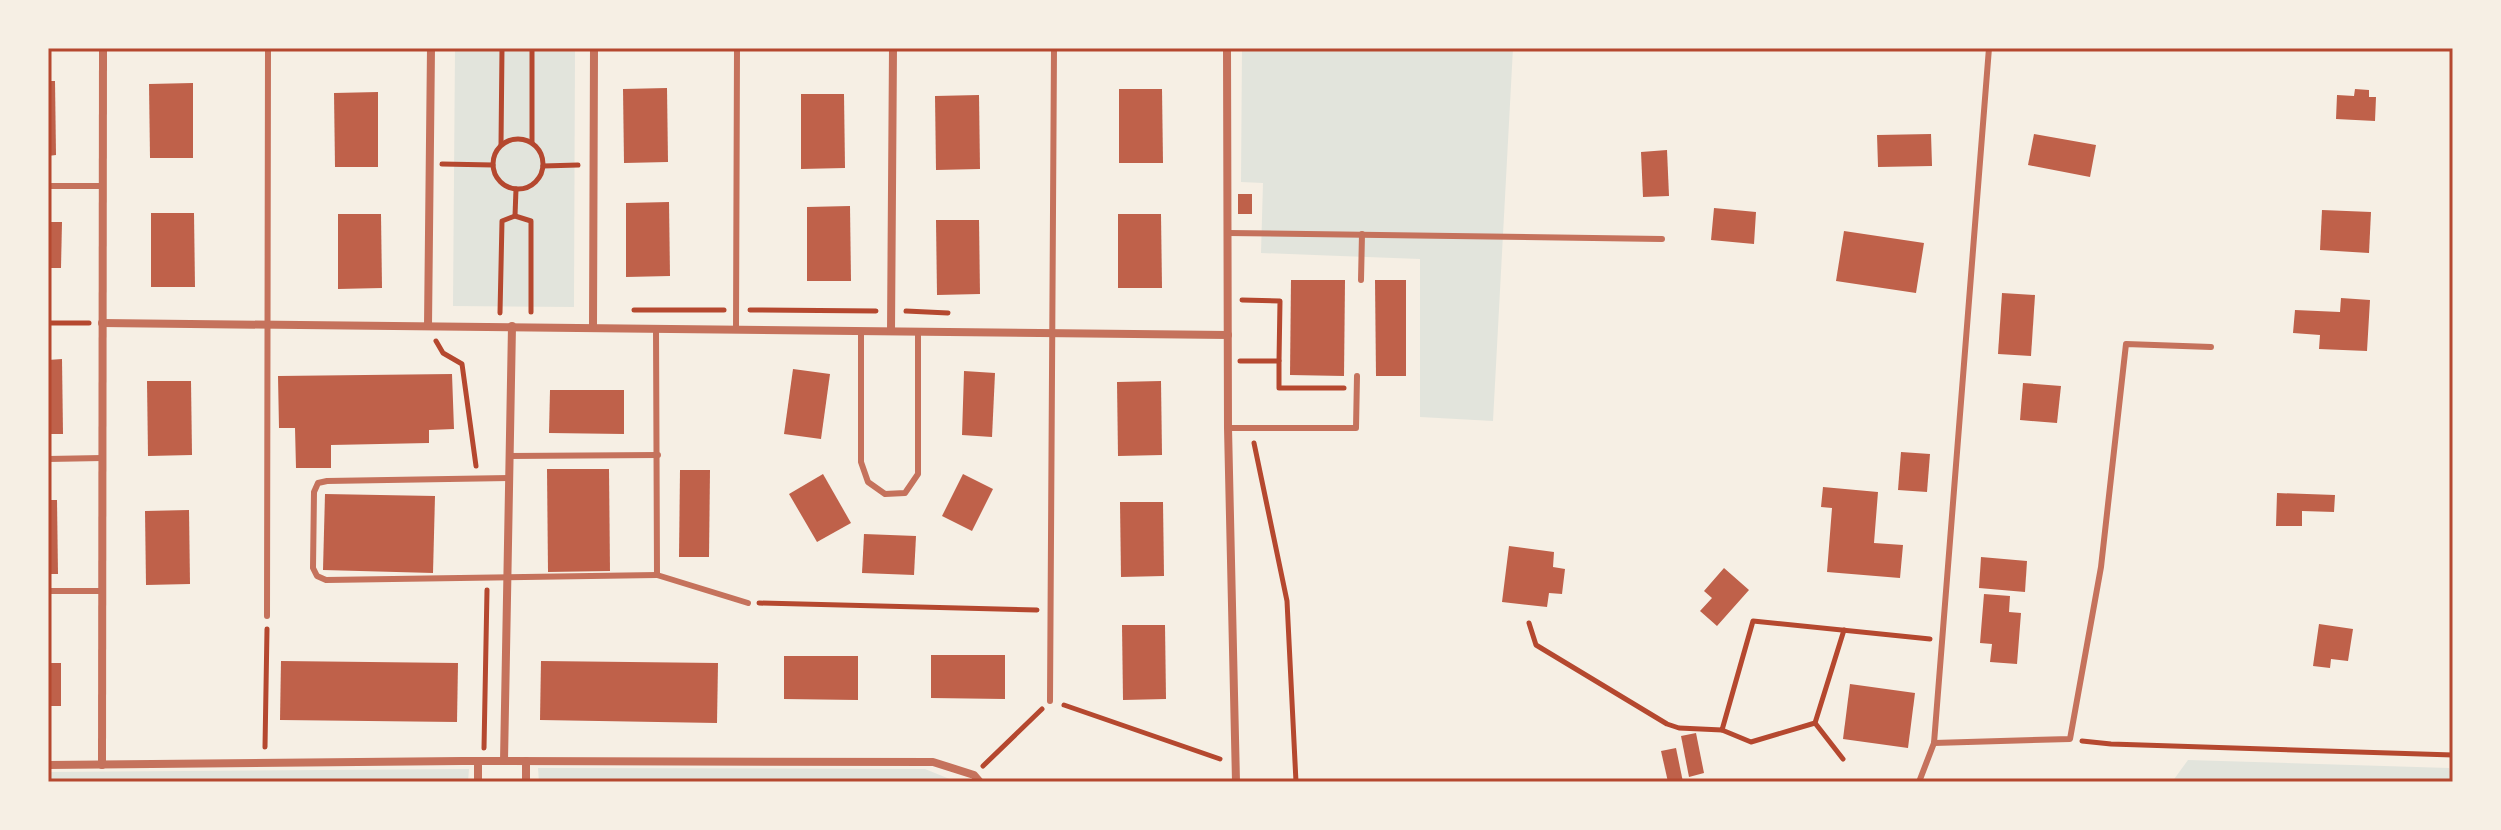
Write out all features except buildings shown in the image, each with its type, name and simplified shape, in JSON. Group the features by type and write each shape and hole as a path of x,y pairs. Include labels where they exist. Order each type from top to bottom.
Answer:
{"street":[{"path":"102,765 103,48"},
{"path":"428,326 431,48"},
{"path":"593,327 594,48"},
{"path":"891,331 893,48"},
{"path":"1227,48 1228,428 1236,782"},
{"path":"102,323 1228,335"},
{"path":"504,761 512,326"},
{"path":"478,782 481,761"},
{"path":"48,765 481,761 933,762 977,779"},
{"path":"526,761 526,782"}],"lane":[{"path":"267,616 268,48"},
{"path":"736,330 737,48"},
{"path":"1050,701 1054,48"},
{"path":"1919,782 1934,743 1989,48"},
{"path":"48,186 102,186"},
{"path":"1228,233 1662,239"},
{"path":"1361,280 1362,234"},
{"path":"656,329 657,575"},
{"path":"861,331 861,462 868,482 885,494 905,493 918,474 918,332"},
{"path":"1934,743 2070,739 2101,567 2126,344 2211,347"},
{"path":"1228,428 1356,428 1357,376"},
{"path":"509,456 658,455"},
{"path":"48,459 102,458"},
{"path":"509,478 318,483 314,492 313,568 317,576 326,580 657,575 748,603"},
{"path":"48,591 102,591"}],"path":[{"path":"501,146 502,48"},
{"path":"532,48 532,143"},
{"path":"519,139 532,143 539,151 543,166 536,181 530,186 516,188 499,180 493,165 494,156 501,146 519,139"},
{"path":"430,164 493,165"},
{"path":"543,166 593,165"},
{"path":"515,216 516,188"},
{"path":"500,326 502,221 515,216 531,221 531,326"},
{"path":"1228,300 1280,301 1279,388 1357,388"},
{"path":"48,323 102,323"},
{"path":"428,326 443,353 462,364 477,479"},
{"path":"1228,361 1279,361"},
{"path":"1250,428 1287,601 1296,782"},
{"path":"481,761 487,578"},
{"path":"748,603 1050,611"},
{"path":"265,763 267,616"},
{"path":"1722,730 1753,621 1943,640"},
{"path":"1529,623 1536,645 1667,724 1722,730 1751,742 1815,723"},
{"path":"1815,723 1844,630"},
{"path":"977,779 1050,701 1236,764"},
{"path":"1815,723 1843,759"},
{"path":"2070,739 2111,744 2453,755"}],"shaded area":[{"path":"455,48 575,48 574,307 453,306"},
{"path":"1242,48 1513,48 1493,421 1420,417 1420,259 1261,253 1263,183 1241,182"},
{"path":"2188,760 2449,768 2453,782 2172,782"},
{"path":"538,768 925,769 957,782 539,782"},
{"path":"469,769 468,782 48,782 48,772"}]}
